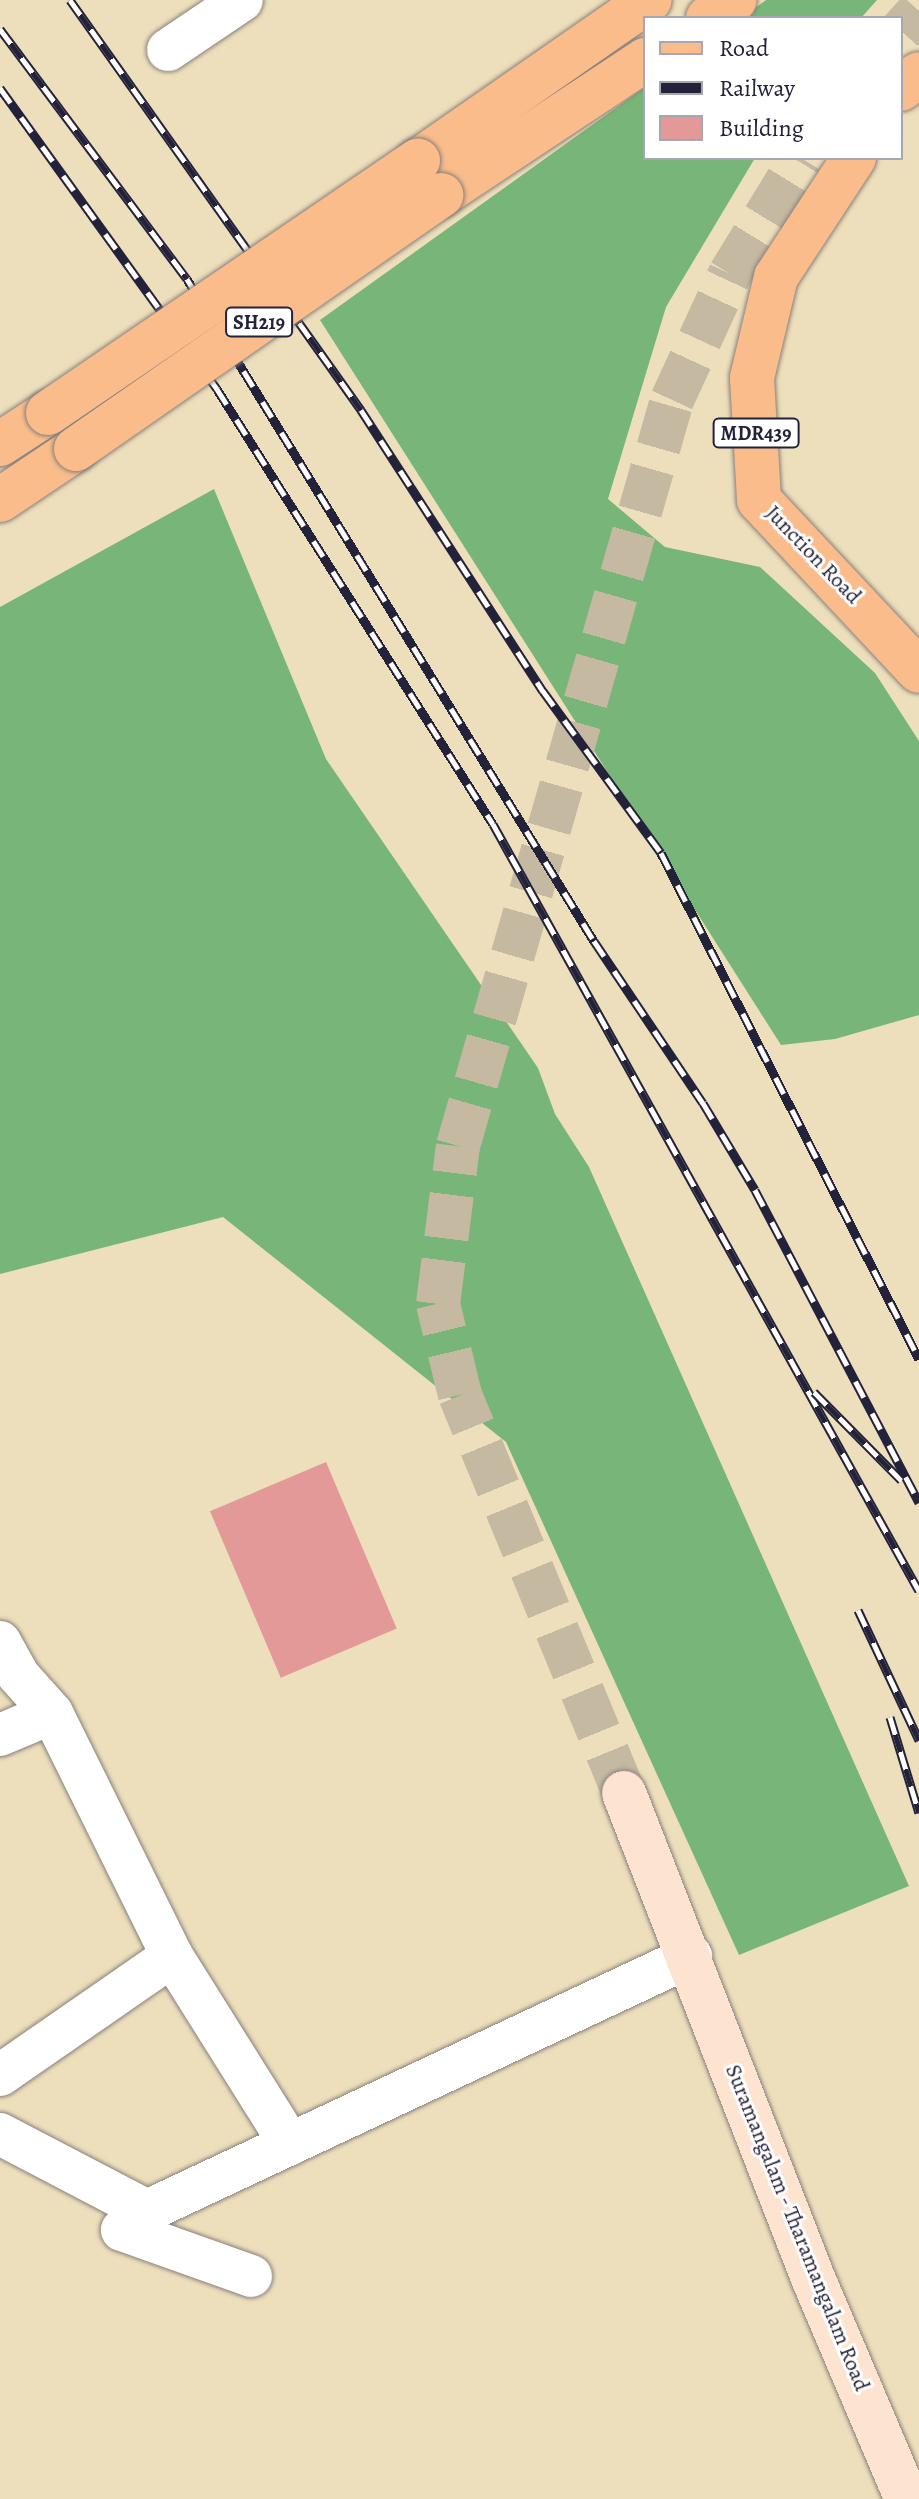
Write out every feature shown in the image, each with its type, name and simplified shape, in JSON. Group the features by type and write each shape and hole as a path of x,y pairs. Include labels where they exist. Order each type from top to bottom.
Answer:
{"main road":[{"path":"0,444 430,178 650,0"},
{"path":"711,16 735,0"},
{"name":"SH219","path":"0,500 76,449 430,178 643,61"},
{"path":"903,87 919,74"},
{"name":"Junction Road","path":"853,160 776,277 752,378 759,500 919,671"},
{"name":"Suramangalam - Tharamangalam Road","path":"624,1793 691,1956 813,2278 907,2499"}],"street":[{"path":"168,50 242,0"},
{"path":"0,1642 18,1675 52,1713 172,1956 290,2144"},
{"path":"0,1735 52,1713"},
{"path":"0,2075 172,1956"},
{"path":"251,2276 122,2230 147,2211 691,1956"},
{"path":"0,2134 147,2211"}],"green space":[{"path":"766,0 877,0 863,16 744,16"},
{"path":"643,88 643,160 754,160 666,307 608,499 665,547 760,567 875,673 919,741 919,1015 835,1039 781,1045 320,320"},
{"path":"214,489 326,759 538,1068 555,1114 589,1167 909,1886 739,1955 506,1442 223,1217 0,1274 0,607"}],"building":[{"path":"326,1462 397,1629 281,1678 210,1511"}],"tunnel":[{"path":"903,29 919,11"},
{"path":"624,1793 460,1395 438,1304 458,1146 672,400 730,274 800,160"}],"railway":[{"path":"70,0 361,410 543,691 661,853 919,1359"},
{"path":"0,29 187,279 594,941 703,1103 755,1190 919,1503"},
{"path":"0,88 217,389 493,824 919,1591"},
{"path":"814,1392 901,1480"},
{"path":"858,1610 919,1740"},
{"path":"890,1717 919,1813"}]}
